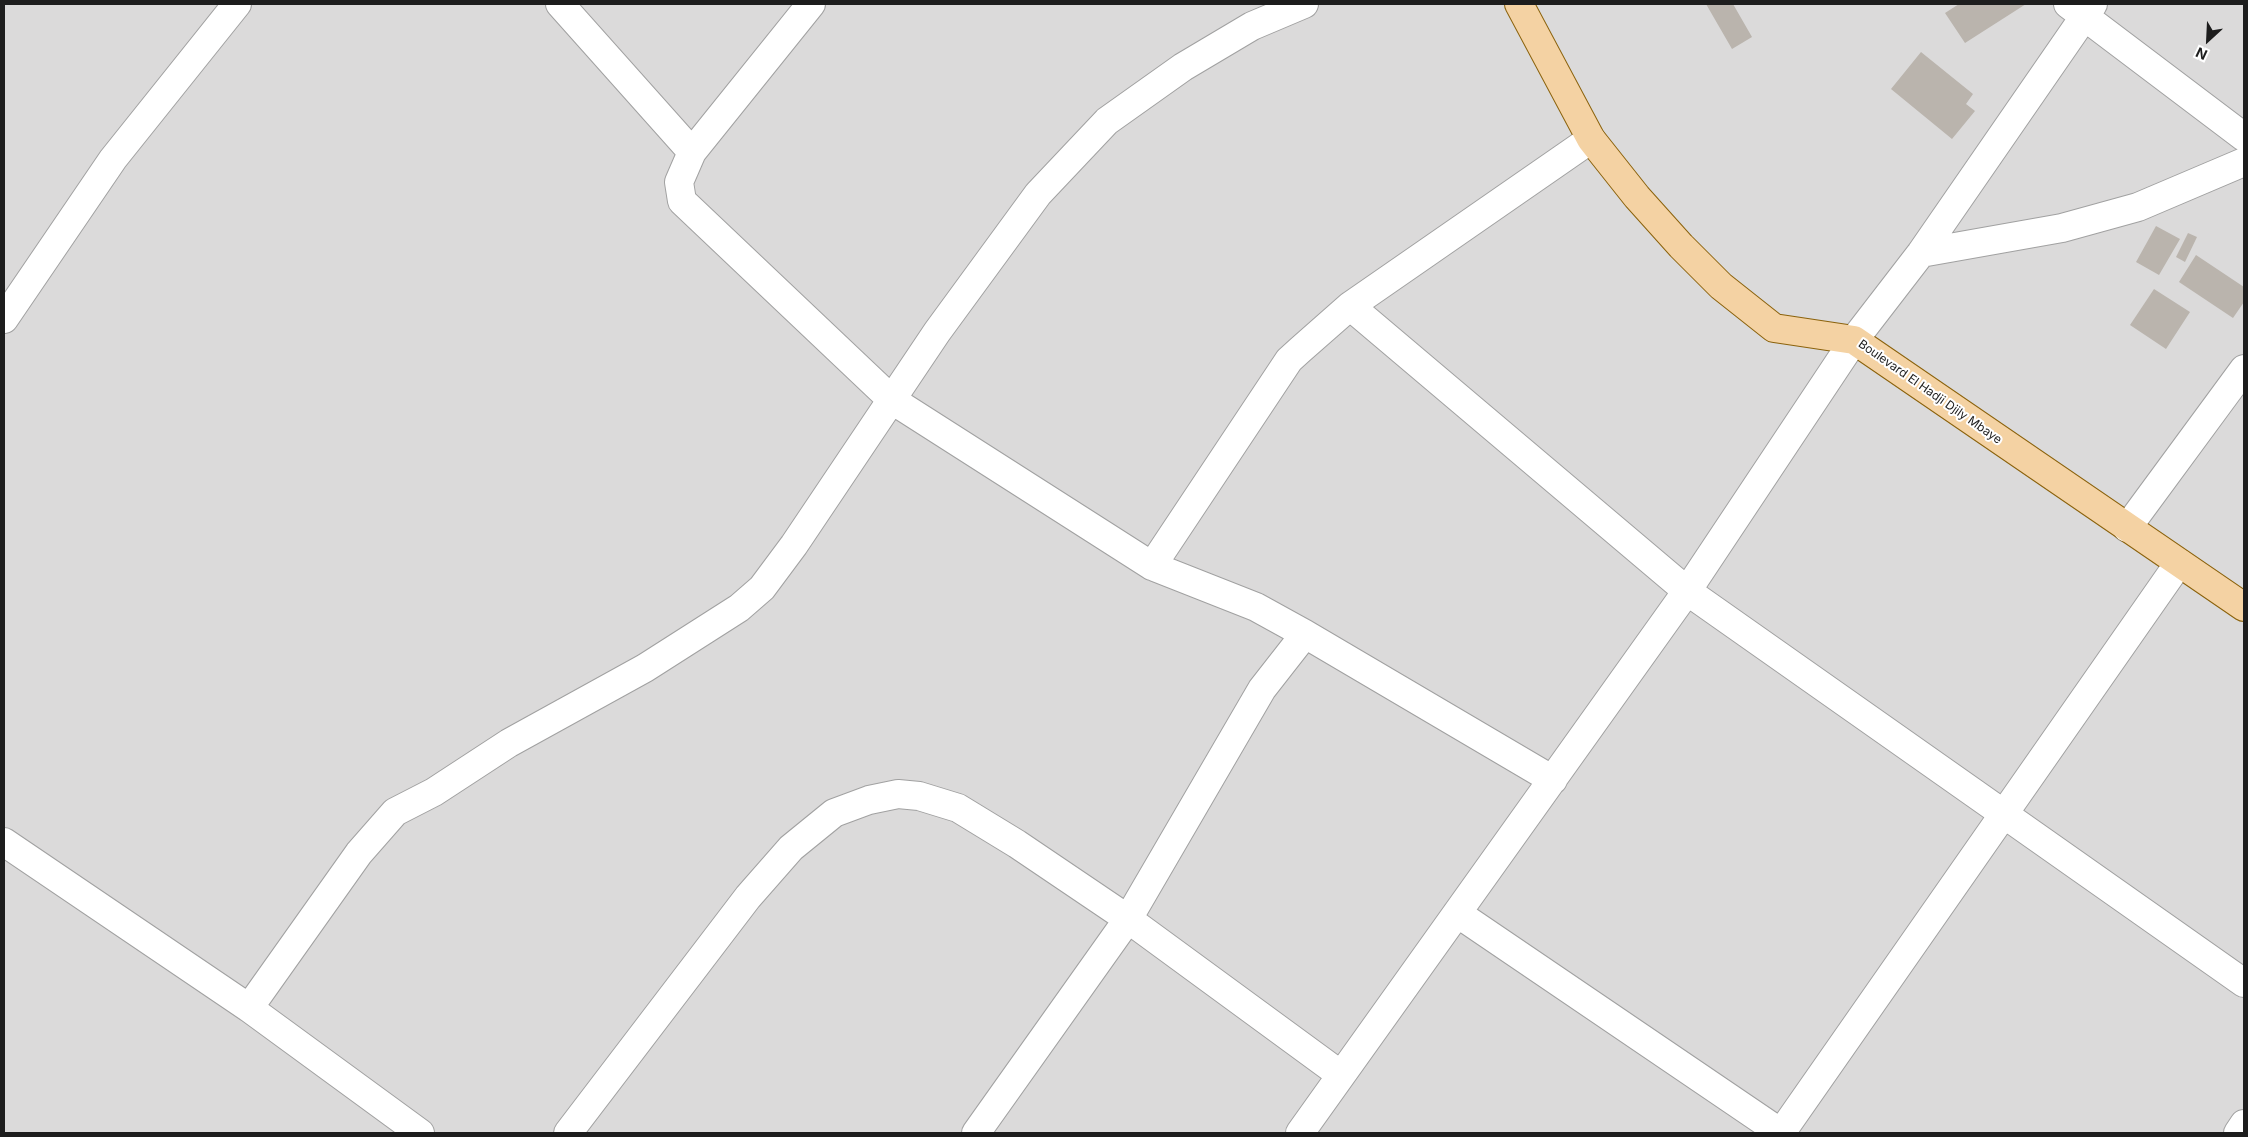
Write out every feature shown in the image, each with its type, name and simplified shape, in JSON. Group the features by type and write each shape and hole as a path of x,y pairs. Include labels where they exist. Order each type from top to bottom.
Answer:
{"main road":[{"name":"Boulevard El Hadji Djily Mbaye","path":"1519,4 1592,139 1637,198 1721,286 1774,328 1854,340 2244,607"}],"street":[{"path":"4,319 113,159 237,4"},
{"path":"560,4 692,152"},
{"path":"811,4 692,152 679,182 682,201 892,400 1152,566 1256,607 1553,780"},
{"path":"249,1008 359,853 395,812 434,792 509,743 645,668 739,608 762,588 794,545 937,332 1038,194 1107,121 1183,67 1252,26 1304,4"},
{"path":"1300,1133 1687,591 1854,340 1921,253 2082,8 2244,137"},
{"path":"1152,566 1289,360 1350,306 1592,139"},
{"path":"1921,253 2062,228 2138,207 2244,162"},
{"path":"1350,306 1687,591 2004,816 2244,983"},
{"path":"2127,528 2244,369"},
{"path":"1457,913 1781,1133 2179,563"},
{"path":"976,1133 1128,919 1262,689 1305,634"},
{"path":"568,1133 748,897 791,848 834,813 869,800 898,794 919,796 958,808 1018,844 1128,919 1341,1075"},
{"path":"4,842 249,1008 420,1133"},
{"path":"2238,1133 2244,1124"}],"shaded area":[{"path":"4,4 2244,4 2244,1133 4,1133"}],"building":[{"path":"1706,4 1733,4 1752,37 1732,49"},
{"path":"1959,4 2026,4 1965,43 1945,13"},
{"path":"1921,52 1973,94 1966,104 1975,111 1952,139 1891,89"},
{"path":"2156,226 2180,239 2159,275 2136,262"},
{"path":"2188,233 2197,237 2185,262 2176,257"},
{"path":"2196,255 2244,287 2244,302 2233,318 2179,282"},
{"path":"2154,289 2190,312 2166,349 2130,325"}]}
